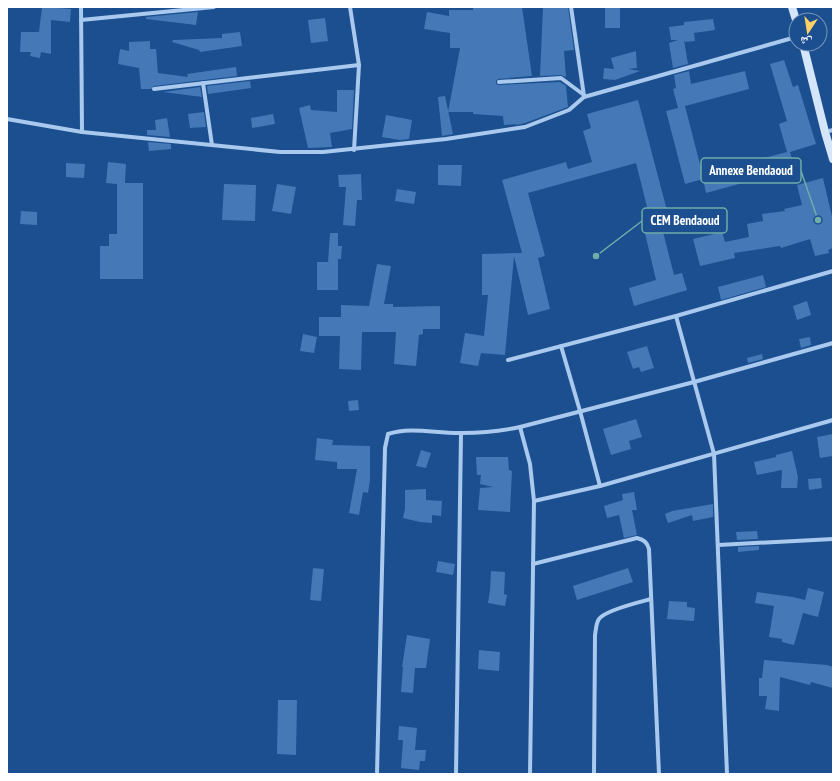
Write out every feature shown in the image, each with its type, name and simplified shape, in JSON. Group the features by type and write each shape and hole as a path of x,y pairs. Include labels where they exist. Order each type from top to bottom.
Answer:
{"street":[{"path":"81,7 82,132"},
{"path":"158,7 158,12"},
{"path":"81,20 214,7"},
{"path":"350,7 358,65 354,150"},
{"path":"571,7 584,96"},
{"path":"7,119 82,132 280,152 354,150 446,139 525,127 569,110 584,96 788,39"},
{"path":"805,52 829,131 833,159"},
{"path":"154,88 358,65"},
{"path":"499,82 561,78 584,96"},
{"path":"204,83 212,145"},
{"path":"508,360 676,316 833,271"},
{"path":"676,316 714,454 727,774"},
{"path":"377,774 385,441 388,434 395,431 461,434 496,432 694,382 833,343"},
{"path":"562,346 600,486"},
{"path":"534,501 600,486 833,420"},
{"path":"520,427 530,464 534,501 530,774"},
{"path":"456,774 461,434"},
{"path":"533,564 637,538 648,544 660,774"},
{"path":"718,545 833,539"},
{"path":"594,774 595,634 597,622 603,616 616,610 651,599"}],"building":[{"path":"42,7 71,9 70,22 51,20 51,54 41,52 40,58 30,56 31,52 20,52 21,32 39,32"},
{"path":"473,7 522,7 532,76 498,79 496,84 560,82 566,86 568,107 516,125 504,125 503,116 473,114 473,112 448,112 460,48 450,48 450,33 424,29 427,12 449,16 449,10 473,10"},
{"path":"543,7 568,7 574,50 564,51 566,77 561,75 540,76"},
{"path":"605,7 620,7 620,28 605,28"},
{"path":"198,12 196,25 146,19 146,17"},
{"path":"325,18 328,41 311,43 308,20"},
{"path":"713,19 715,30 694,33 695,41 685,42 684,40 688,64 673,68 669,43 678,40 671,40 669,27 684,25 684,22"},
{"path":"240,32 242,46 200,52 199,50 172,42 173,40 222,38 222,34"},
{"path":"150,41 150,49 156,49 158,73 188,77 187,74 236,67 237,76 154,86 151,89 141,89 139,68 118,64 120,49 129,51 129,42"},
{"path":"636,51 637,68 628,69 640,71 615,80 603,79 604,68 614,69 611,58"},
{"path":"784,60 793,87 798,85 816,144 790,152 795,169 706,193 703,179 685,184 666,111 678,108 673,89 676,88 674,75 689,71 691,84 745,71 749,89 685,106 702,174 787,152 779,124 787,121 770,64"},
{"path":"250,81 251,88 208,94 207,86"},
{"path":"200,87 202,97 163,92"},
{"path":"337,90 354,90 352,129 330,133 332,147 308,148 299,108 310,105 311,110 337,112"},
{"path":"445,96 453,134 442,136 438,97"},
{"path":"638,100 670,222 661,224 674,275 682,273 687,290 634,306 629,288 656,280 644,229 652,227 636,163 528,193 545,256 538,258 550,309 528,315 514,256 505,355 481,353 478,366 460,363 465,333 484,336 488,295 482,295 482,254 522,253 502,180 566,162 568,169 592,162 583,131 591,128 587,114"},
{"path":"204,112 206,127 190,128 188,114"},
{"path":"273,114 275,124 252,128 251,118"},
{"path":"386,115 412,120 409,139 400,140 382,137"},
{"path":"167,118 170,137 147,135 147,130 156,130 155,120"},
{"path":"148,142 171,144 171,149 149,151"},
{"path":"108,162 126,164 125,183 143,183 143,279 100,279 100,246 109,246 109,234 117,234 117,184 106,183"},
{"path":"66,163 85,164 84,178 66,177"},
{"path":"438,165 462,165 461,186 438,185"},
{"path":"361,174 362,200 357,200 355,226 343,225 346,187 339,187 338,175"},
{"path":"823,178 833,221 833,248 828,250 829,253 815,256 810,239 781,248 780,246 734,253 735,258 700,266 693,239 722,232 725,242 749,237 747,224 763,221 762,214 785,211 784,209 802,205 797,185"},
{"path":"224,184 256,185 255,221 222,220"},
{"path":"277,184 296,187 291,214 272,211"},
{"path":"397,189 416,192 414,204 395,201"},
{"path":"21,211 37,212 37,225 20,224"},
{"path":"330,233 338,233 338,246 342,246 341,259 338,259 338,290 317,290 317,262 328,262"},
{"path":"377,264 391,266 384,304 393,304 393,307 440,306 440,329 423,329 423,334 419,335 416,366 394,364 396,332 362,332 361,370 339,369 340,336 319,336 319,317 341,317 341,305 369,306"},
{"path":"763,275 766,287 721,300 718,287"},
{"path":"807,301 811,315 797,320 793,306"},
{"path":"303,334 317,337 314,353 300,351"},
{"path":"810,337 811,345 801,348 799,339"},
{"path":"647,346 654,368 641,372 639,367 633,369 627,352"},
{"path":"762,354 763,359 748,363 747,358"},
{"path":"358,400 359,410 349,411 348,401"},
{"path":"636,419 642,437 629,441 631,449 611,455 603,429"},
{"path":"833,434 833,456 820,458 817,437"},
{"path":"317,438 333,440 332,445 370,446 370,480 368,493 363,492 359,515 349,513 357,469 337,469 337,462 315,460"},
{"path":"421,450 431,453 426,468 416,466"},
{"path":"792,451 798,477 797,488 781,488 782,470 757,475 754,462 776,457 776,455"},
{"path":"476,457 508,457 509,470 512,471 510,512 478,510 480,488 493,487 480,484 481,475 477,475"},
{"path":"821,478 822,488 809,490 808,479"},
{"path":"426,489 426,500 442,501 441,516 432,515 432,523 403,518 405,509 405,490"},
{"path":"634,492 637,510 632,510 637,535 624,538 619,515 607,518 604,506 623,500 622,494"},
{"path":"713,504 713,517 693,521 692,515 668,523 665,514 672,511"},
{"path":"757,531 758,539 737,540 736,532"},
{"path":"759,546 759,550 738,552 738,547"},
{"path":"438,561 455,564 453,575 436,572"},
{"path":"313,568 324,569 321,601 310,600"},
{"path":"628,568 633,582 577,600 573,586"},
{"path":"491,571 505,572 504,594 507,595 505,606 488,603"},
{"path":"808,588 824,592 818,617 803,613 794,645 782,642 782,639 769,637 774,606 755,603 757,592 805,600"},
{"path":"669,601 687,602 687,607 695,608 694,621 667,619"},
{"path":"407,635 430,639 426,668 415,668 413,693 401,692 402,667"},
{"path":"479,650 500,652 499,671 478,669"},
{"path":"764,660 827,665 833,667 833,688 811,682 810,685 780,677 779,711 765,709 767,696 759,696 759,678 762,678"},
{"path":"278,700 297,700 296,755 277,754"},
{"path":"399,726 417,728 415,750 426,750 425,761 420,761 419,770 401,768 403,740 398,740"}],"place":[{"name":"Annexe Bendaoud","path":"818,220"},
{"name":"CEM Bendaoud","path":"596,256"}]}
